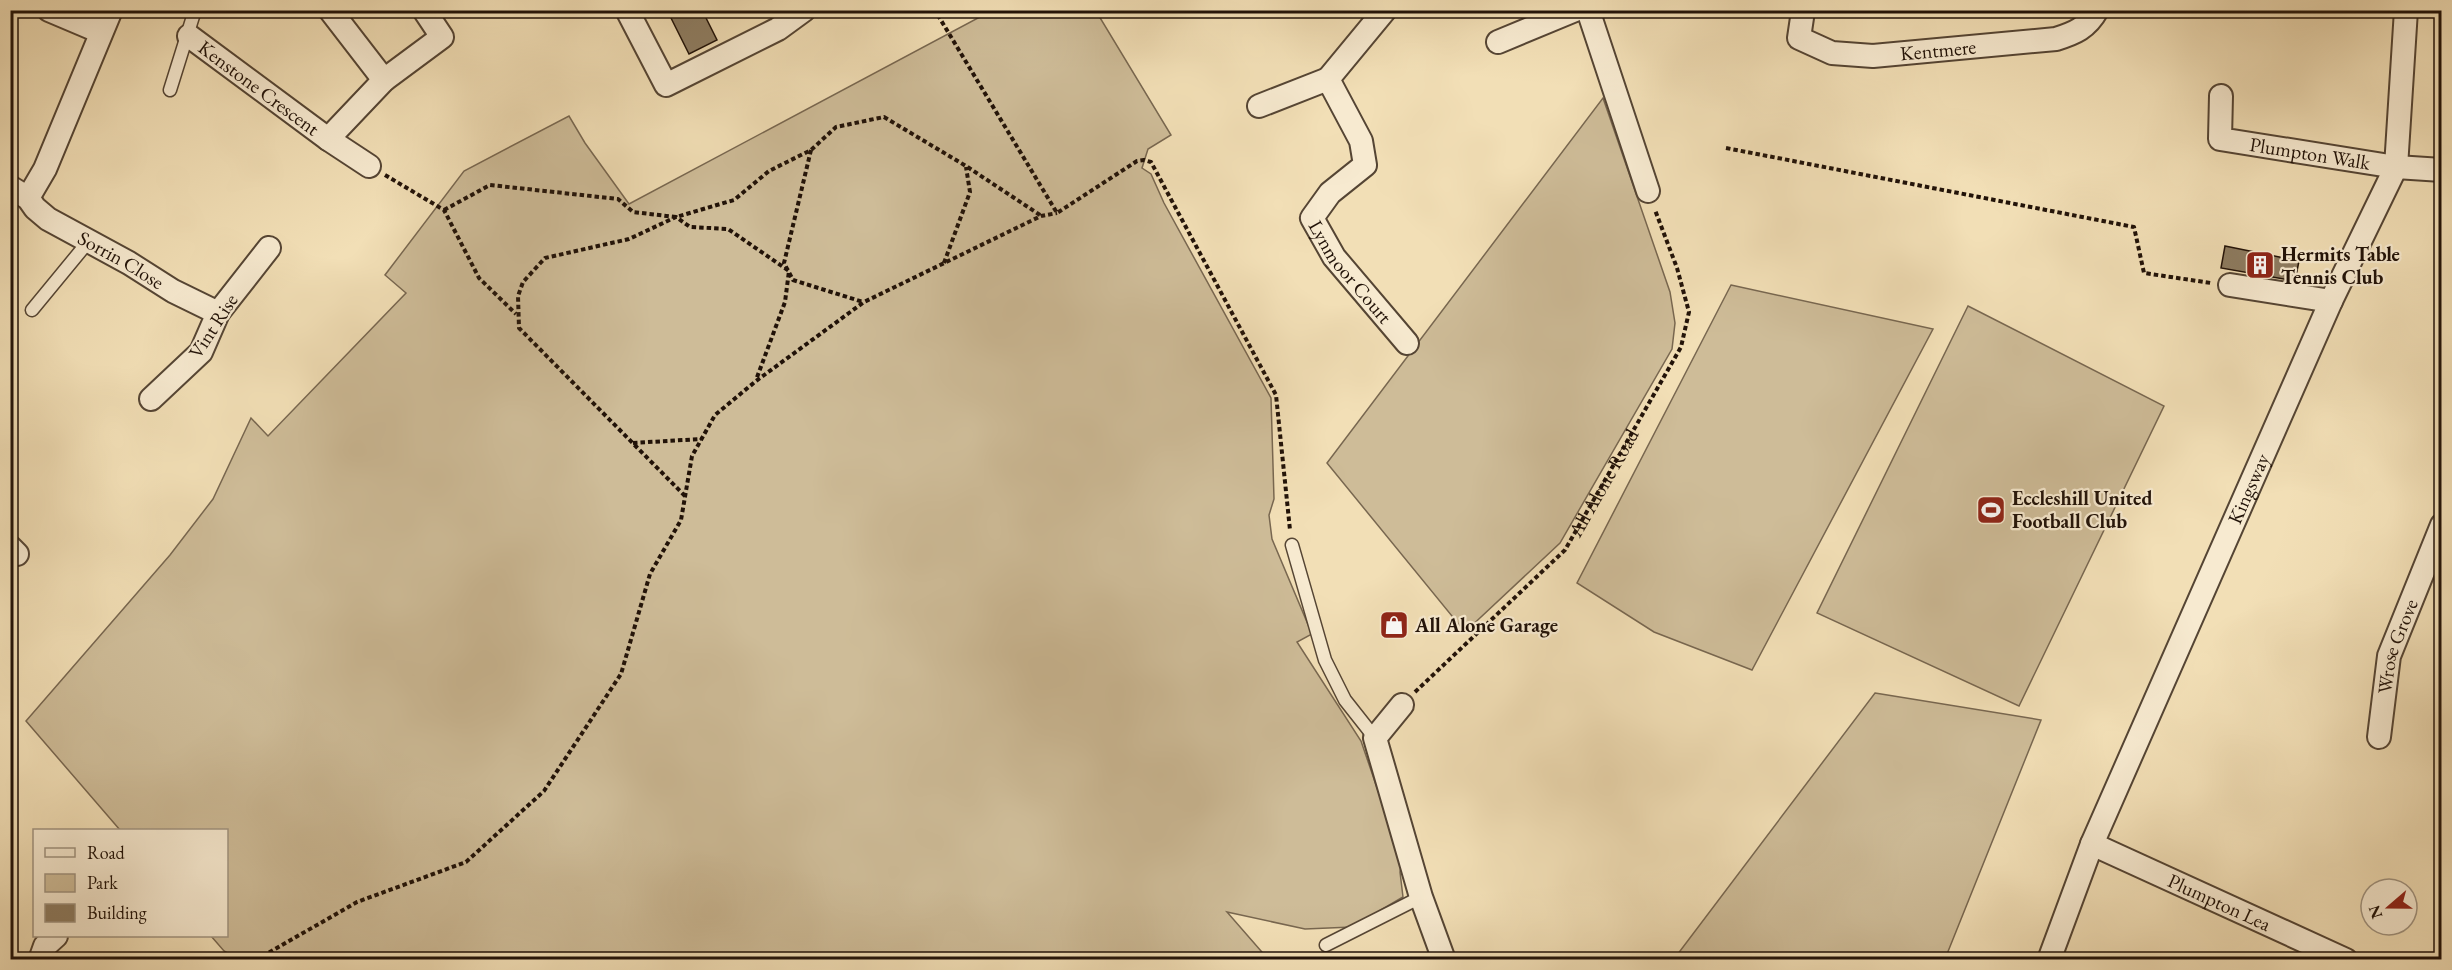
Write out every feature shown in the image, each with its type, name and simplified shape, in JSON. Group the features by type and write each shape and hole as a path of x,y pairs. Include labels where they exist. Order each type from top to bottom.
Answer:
{"street":[{"path":"49,10 101,32"},
{"name":"Sorrin Close","path":"111,10 45,169 19,193 48,219 129,263 173,291 218,314"},
{"path":"330,10 384,80"},
{"name":"Kenstone Crescent","path":"328,139 384,80 442,37 424,10"},
{"path":"627,10 666,85 778,29 804,10"},
{"path":"1259,106 1328,79 1385,10"},
{"path":"1498,42 1575,10"},
{"path":"1588,10 1648,191"},
{"name":"Kentmere","path":"1803,10 1799,38 1832,53 1873,56 2056,39 2077,33 2091,21 2097,10"},
{"name":"Kingsway","path":"2049,960 2092,844 2331,301 2396,167 2406,10"},
{"name":"Kenstone Crescent","path":"189,36 328,139 369,166"},
{"name":"Lynmoor Court","path":"1328,79 1362,141 1365,165 1330,193 1312,218 1334,257 1407,343"},
{"name":"Plumpton Walk","path":"2221,96 2220,139 2396,167 2442,170"},
{"name":"Vint Rise","path":"151,399 201,352 218,314 268,248"},
{"path":"2230,285 2331,301"},
{"name":"Wrose Grove","path":"2379,737 2389,656 2442,525"},
{"path":"1402,705 1375,738 1421,897 1444,960"},
{"name":"Plumpton Lea","path":"2092,844 2346,960"},
{"path":"40,960 45,946 55,937"}],"lane":[{"path":"170,90 189,36 195,10"},
{"path":"33,310 88,242"},
{"path":"1292,546 1325,660 1345,700 1375,738"},
{"path":"1326,945 1421,897"}],"path":[{"path":"932,10 939,17 1057,213"},
{"path":"685,496 519,328 518,296 523,282 545,258 629,238 676,217 734,200 769,171 811,150 836,127 884,117 966,166 1041,216"},
{"path":"1726,148 2134,227 2144,273 2230,285"},
{"path":"811,150 784,263 793,280 864,302"},
{"path":"256,960 357,902 466,862 544,791 621,674 651,574 681,520 692,456 715,415 756,381 864,302 1041,216 1057,213 1137,161 1150,162 1276,395 1292,546"},
{"path":"369,166 444,210 479,278 517,315"},
{"path":"944,263 969,192 966,166"},
{"path":"444,210 490,185 618,199 633,212 676,217 690,227 728,229 789,271"},
{"name":"All Alone Road","path":"1402,705 1565,550 1682,347 1689,312 1677,268 1648,191"},
{"path":"756,381 785,302 789,271"},
{"path":"633,443 701,439"}],"green space":[{"path":"991,11 1096,11 1171,135 1148,149 1142,168 1151,174 1164,203 1271,398 1274,499 1269,515 1272,539 1312,634 1297,642 1361,741 1402,861 1400,872 1403,897 1352,927 1305,929 1227,912 1268,959 238,959 224,951 212,937 228,937 228,829 119,829 26,721 170,555 213,499 251,418 268,436 406,293 385,275 464,171 569,116 585,143 629,204"},
{"path":"1603,98 1670,292 1675,323 1672,349 1560,543 1465,632 1327,463"},
{"path":"1731,285 1933,329 1752,670 1654,632 1577,583"},
{"name":"Eccleshill United Football Club","path":"1968,306 2164,406 2019,706 1817,613"},
{"path":"1875,693 2041,720 1945,959 1674,959"}],"building":[{"path":"667,10 702,10 717,40 689,54"},
{"name":"Hermits Table Tennis Club","path":"2225,246 2299,261 2295,281 2221,268"}],"place":[{"name":"Hermits Table Tennis Club","path":"2260,265"},
{"name":"Eccleshill United Football Club","path":"1991,510"},
{"name":"All Alone Garage","path":"1394,625"}]}
